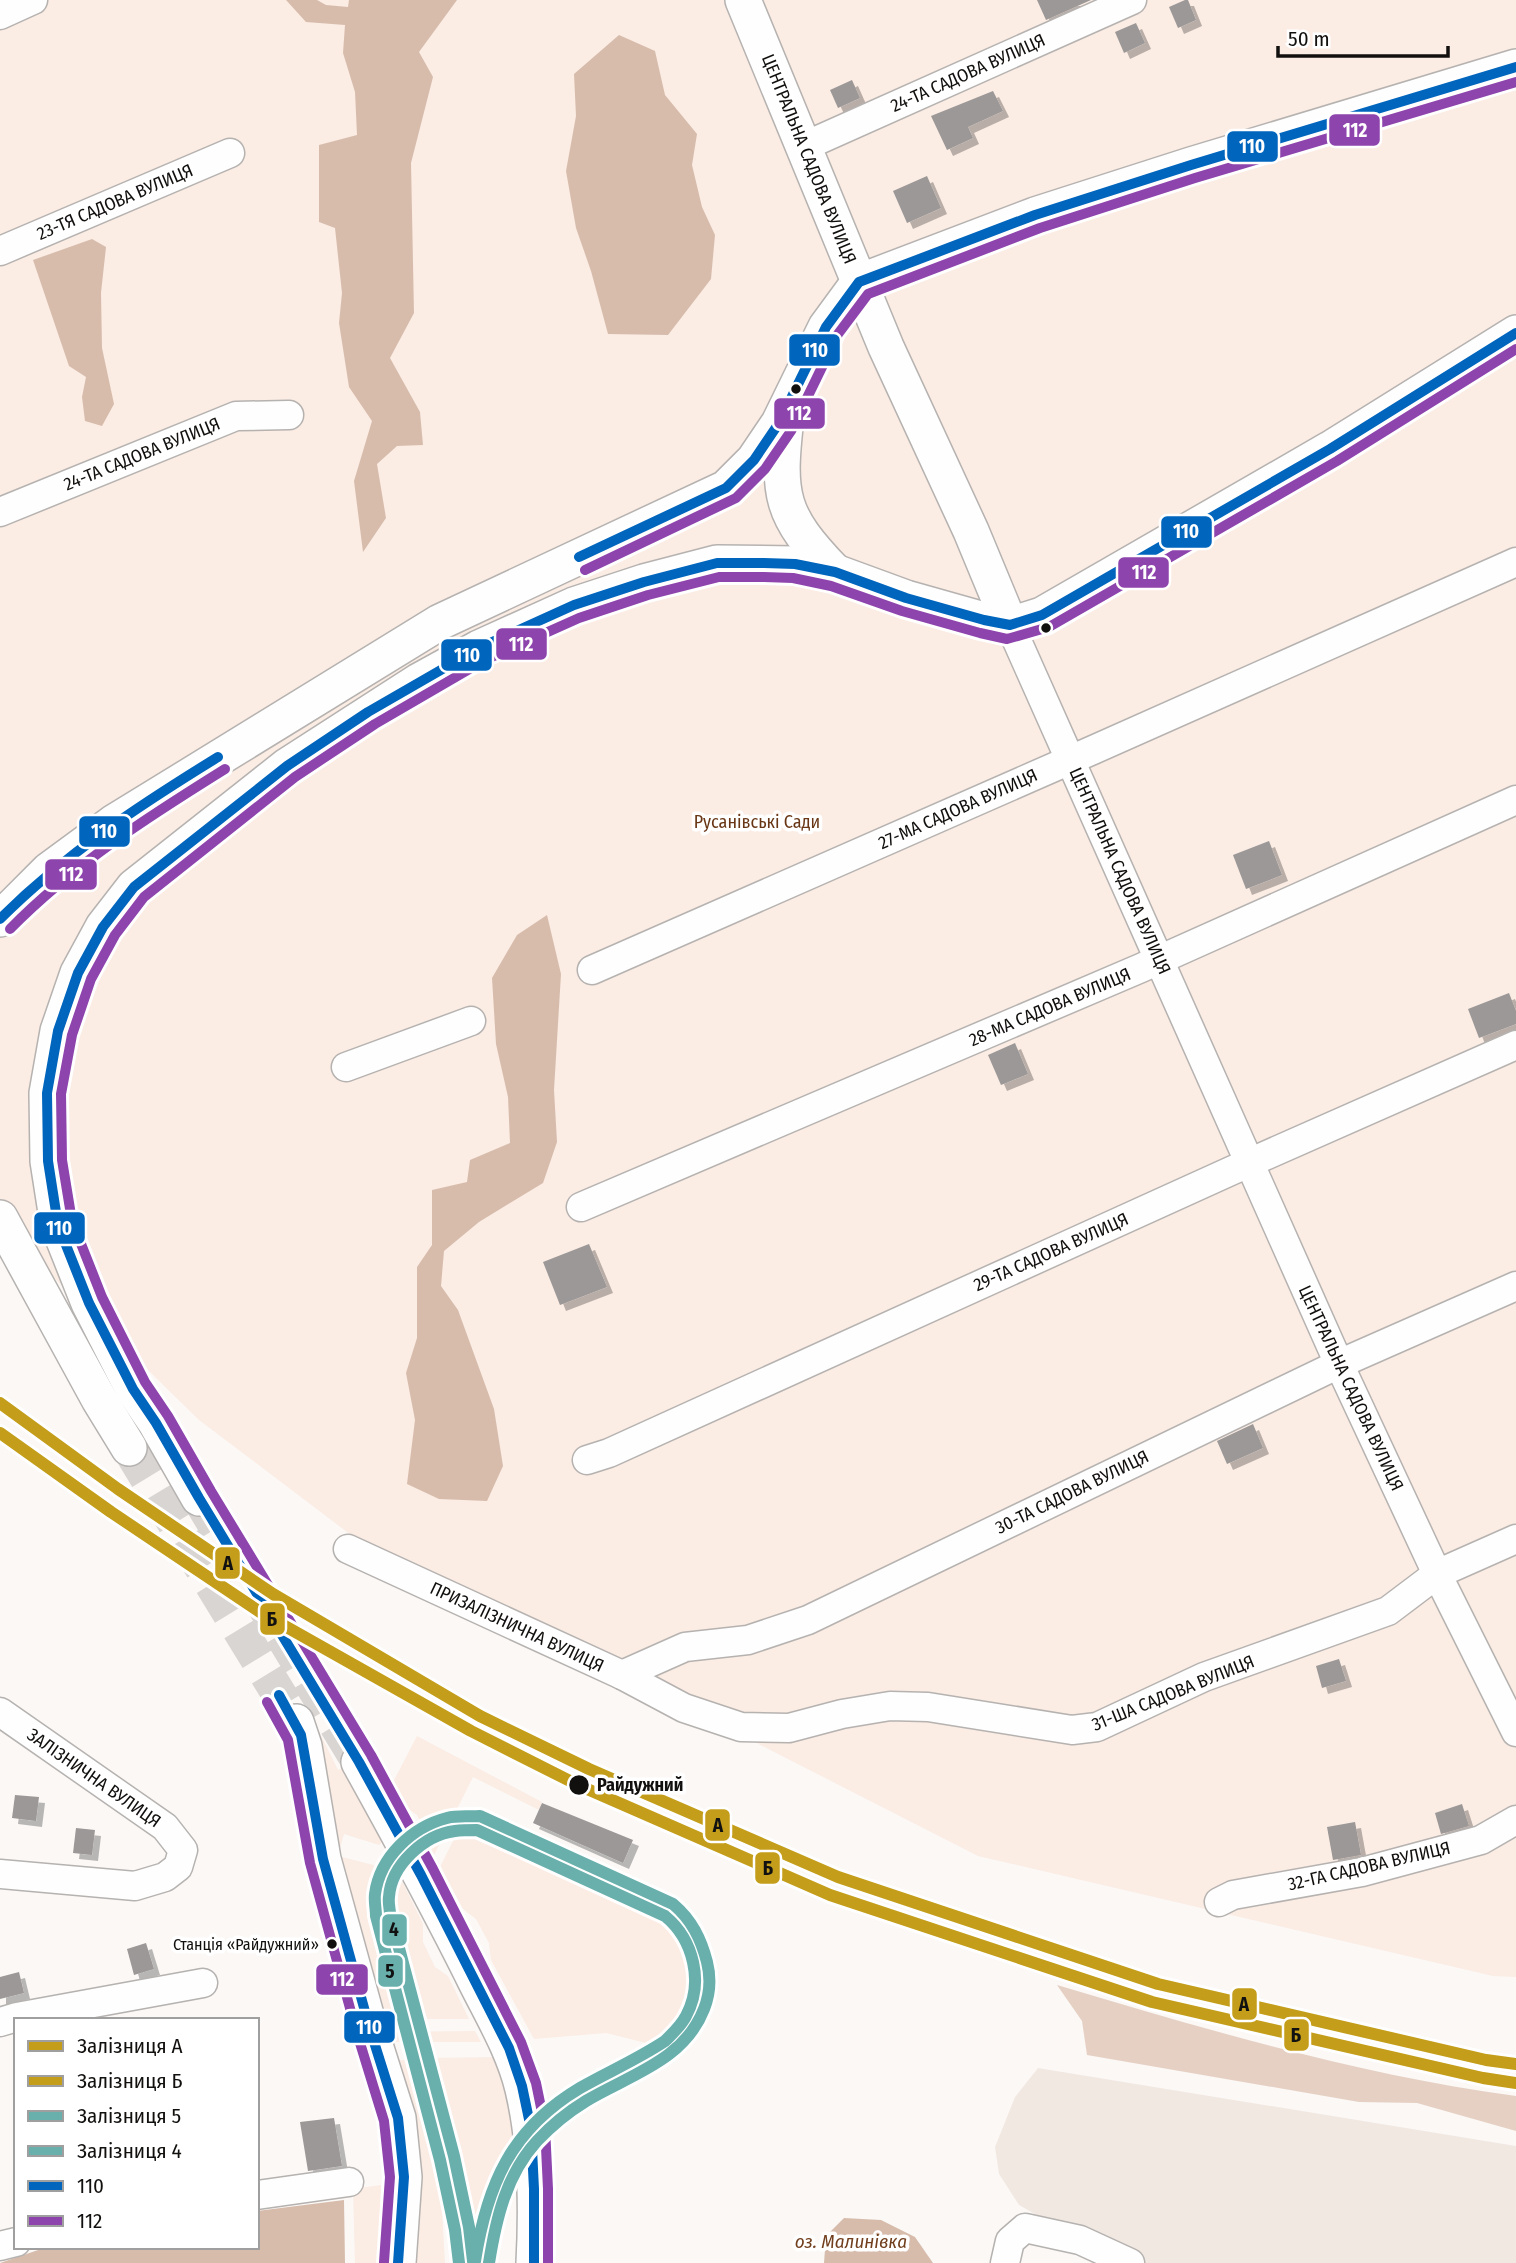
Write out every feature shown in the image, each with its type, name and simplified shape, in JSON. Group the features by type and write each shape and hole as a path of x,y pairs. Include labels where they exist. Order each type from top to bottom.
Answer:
{"main road":[{"name":"ЦЕНТРАЛЬНА САДОВА ВУЛИЦЯ","path":"743,0 886,346 971,531 1010,625"},
{"path":"0,919 49,870 113,823 440,622 726,488 754,460 779,423 826,327 859,282 1035,215 1516,67"},
{"path":"199,1498 133,1389 89,1303 58,1225 48,1161 47,1093 62,1019 78,973 103,927 134,887 287,766 388,700 479,648 574,605 644,582 717,563 795,564 835,572 906,598 1010,625 1042,615 1330,449 1516,333"},
{"path":"787,407 781,461 785,504 807,543 835,572"},
{"path":"0,1217 129,1448"},
{"path":"296,1722 304,1746 323,1858 369,2026 398,2118 404,2177 398,2263"},
{"path":"359,1762 428,1886 509,2048 522,2086 531,2129 534,2263"}],"street":[{"path":"0,15 33,0"},
{"name":"24-ТА САДОВА ВУЛИЦЯ","path":"805,146 1132,0"},
{"name":"23-ТЯ САДОВА ВУЛИЦЯ","path":"0,251 230,153"},
{"name":"24-ТА САДОВА ВУЛИЦЯ","path":"0,512 236,415 289,415"},
{"name":"27-МА САДОВА ВУЛИЦЯ","path":"592,970 1516,562"},
{"name":"ЦЕНТРАЛЬНА САДОВА ВУЛИЦЯ","path":"1010,625 1339,1364 1437,1574 1516,1732"},
{"name":"28-МА САДОВА ВУЛИЦЯ","path":"582,1207 1159,960 1516,800"},
{"path":"346,1067 471,1021"},
{"name":"29-ТА САДОВА ВУЛИЦЯ","path":"587,1460 609,1453 1516,1045"},
{"name":"30-ТА САДОВА ВУЛИЦЯ","path":"622,1675 685,1647 748,1640 807,1620 1339,1364 1516,1286"},
{"name":"31-ША САДОВА ВУЛИЦЯ","path":"684,1708 741,1727 789,1728 842,1714 890,1706 928,1707 1072,1730 1097,1727 1204,1677 1388,1611 1437,1574 1516,1539"},
{"name":"ПРИЗАЛІЗНИЧНА ВУЛИЦЯ","path":"348,1549 622,1675 684,1708"},
{"name":"ЗАЛІЗНИЧНА ВУЛИЦЯ","path":"0,1712 165,1827 183,1850 178,1867 165,1877 135,1886 0,1874"},
{"name":"32-ГА САДОВА ВУЛИЦЯ","path":"1219,1902 1233,1895 1362,1872 1481,1840 1516,1820"},
{"path":"0,2022 203,1983"},
{"path":"259,2195 349,2182"},
{"path":"1007,2252 1026,2228 1080,2240 1130,2263"}],"shaded area":[{"path":"1057,1985 1342,2064 1516,2096 1516,2131 1417,2103 1359,2102 1087,2055 1082,2021"},
{"path":"1038,2068 1516,2146 1516,2263 1130,2263 1080,2240 1019,2205 999,2174 995,2147 1015,2097"}],"green space":[{"name":"Русанівські Сади","path":"0,0 1516,0 1516,1977 1493,1976 978,1856 355,1538 199,1420 0,1225"},
{"path":"311,1715 338,1770 354,1764 389,1835 379,1845 344,1834 338,1856 397,1871 423,1924 423,1942 435,1967 448,1976 469,2019 376,2019 330,1856"},
{"path":"417,1736 542,1802 539,1810 473,1777 433,1857 427,1846 427,1834 417,1815 397,1801 391,1786"},
{"path":"456,1835 467,1836 614,1899 618,1892 653,1907 671,1919 687,1944 695,1975 692,2002 676,2029 658,2046 606,2033 534,2039 491,1960 489,1943 476,1919 463,1909 440,1867"},
{"path":"475,2031 481,2042 383,2042 380,2032"},
{"path":"501,2057 522,2146 497,2179 484,2212 481,2247 467,2244 460,2209 442,2211 445,2263 407,2263 393,2061"},
{"path":"381,2185 379,2263 355,2263 353,2189"}],"water":[{"path":"286,0 317,0 326,5 348,7 349,0 457,0 419,52 433,77 411,163 414,313 390,358 420,412 423,445 397,446 377,464 386,518 363,552 354,481 372,421 349,387 339,323 342,293 335,228 319,222 319,145 357,135 355,92 343,53 345,25 306,22"},
{"path":"619,35 655,51 665,95 697,134 692,165 702,207 715,235 711,279 668,335 608,334 576,228 566,171 576,116 574,74"},
{"path":"92,239 106,247 101,293 102,348 114,404 102,426 85,421 82,397 86,377 69,366 33,260"},
{"path":"547,915 561,974 554,1090 557,1142 543,1183 479,1222 444,1251 441,1286 458,1310 494,1409 503,1466 487,1501 439,1499 407,1484 415,1420 406,1373 417,1338 417,1267 432,1245 432,1190 467,1182 470,1160 510,1143 508,1097 496,1044 492,978 517,935"},
{"path":"344,2200 345,2263 0,2263 41,2249 259,2249 259,2211"},
{"name":"оз. Малинівка","path":"844,2218 881,2220 915,2237 933,2263 824,2263 826,2236"}],"building":[{"path":"1037,0 1091,0 1046,20"},
{"path":"1188,0 1196,20 1178,28 1169,7"},
{"path":"1136,23 1145,43 1124,53 1115,32"},
{"path":"852,80 860,98 838,108 830,90"},
{"path":"993,91 1003,111 968,127 973,138 947,150 931,116"},
{"path":"927,176 941,208 907,223 893,191"},
{"path":"1269,841 1282,875 1246,889 1233,855"},
{"path":"1509,993 1516,1011 1516,1024 1479,1038 1468,1009"},
{"path":"1015,1043 1028,1074 1001,1085 988,1055"},
{"path":"589,1244 607,1287 560,1305 543,1262"},
{"path":"1253,1424 1263,1448 1227,1464 1217,1441"},
{"path":"1339,1659 1346,1681 1322,1688 1316,1666"},
{"path":"15,1795 39,1797 36,1821 12,1818"},
{"path":"542,1803 633,1840 623,1863 533,1823"},
{"path":"1462,1804 1469,1826 1441,1834 1435,1813"},
{"path":"1355,1822 1361,1855 1333,1860 1327,1827"},
{"path":"76,1828 95,1830 92,1855 73,1853"},
{"path":"146,1943 154,1969 134,1975 127,1949"},
{"path":"19,1972 24,1993 0,1999 0,1977"},
{"path":"334,2118 342,2166 308,2171 300,2122"}],"tunnel":[{"path":"129,1448 296,1722"},
{"path":"199,1498 359,1762"}],"rail line":[{"name":"A","path":"0,1403 118,1489 273,1594 480,1716 589,1769 838,1877 1158,1984 1486,2060 1516,2064"},
{"name":"Б","path":"0,1433 111,1512 260,1612 471,1731 578,1785 830,1895 1152,2002 1483,2078 1516,2083"},
{"name":"5","path":"459,2263 440,2160 376,1916 375,1897 383,1868 410,1836 447,1818 480,1816 673,1904 691,1923 699,1938 707,1962 709,1980 704,2009 683,2042 654,2065 573,2110 548,2130 526,2154 504,2198 489,2263"},
{"name":"4","path":"473,2261 469,2227 454,2156 390,1914 389,1901 396,1874 421,1845 443,1834 477,1830 665,1916 683,1937 689,1949 695,1976 686,2016 665,2041 556,2104 520,2141 495,2184 480,2233 475,2261"}],"transit line":[{"name":"110","path":"579,557 726,488 754,460 779,423 826,327 859,282 1035,215 1516,67"},
{"name":"112","path":"585,570 736,498 765,469 791,431 838,334 868,294 1040,228 1195,178 1516,82"},
{"name":"110","path":"534,2263 531,2129 522,2086 509,2048 421,1875 359,1762 133,1389 89,1303 58,1225 48,1161 47,1093 58,1031 78,973 103,927 134,887 287,766 368,712 479,648 574,605 644,582 717,563 795,564 835,572 906,598 1010,625 1042,615 1330,449 1516,333"},
{"name":"112","path":"548,2263 545,2127 536,2083 521,2042 433,1869 371,1755 145,1382 102,1297 72,1221 62,1160 61,1094 72,1035 91,979 115,935 144,897 295,777 375,724 485,660 579,618 648,595 719,577 764,577 793,578 831,586 902,611 1007,639 1049,627 1337,461 1516,349"},
{"name":"110","path":"0,919 77,852 160,793 218,757"},
{"name":"112","path":"10,929 34,905 86,862 225,769"},
{"name":"110","path":"279,1695 301,1735 323,1859 369,2026 398,2118 404,2177 398,2263"},
{"name":"112","path":"267,1702 288,1740 310,1863 384,2121 390,2177 384,2262"}],"place":[{"name":"Райдужний","path":"579,1785"},
{"name":"Станція «Райдужний»","path":"332,1944"}]}
